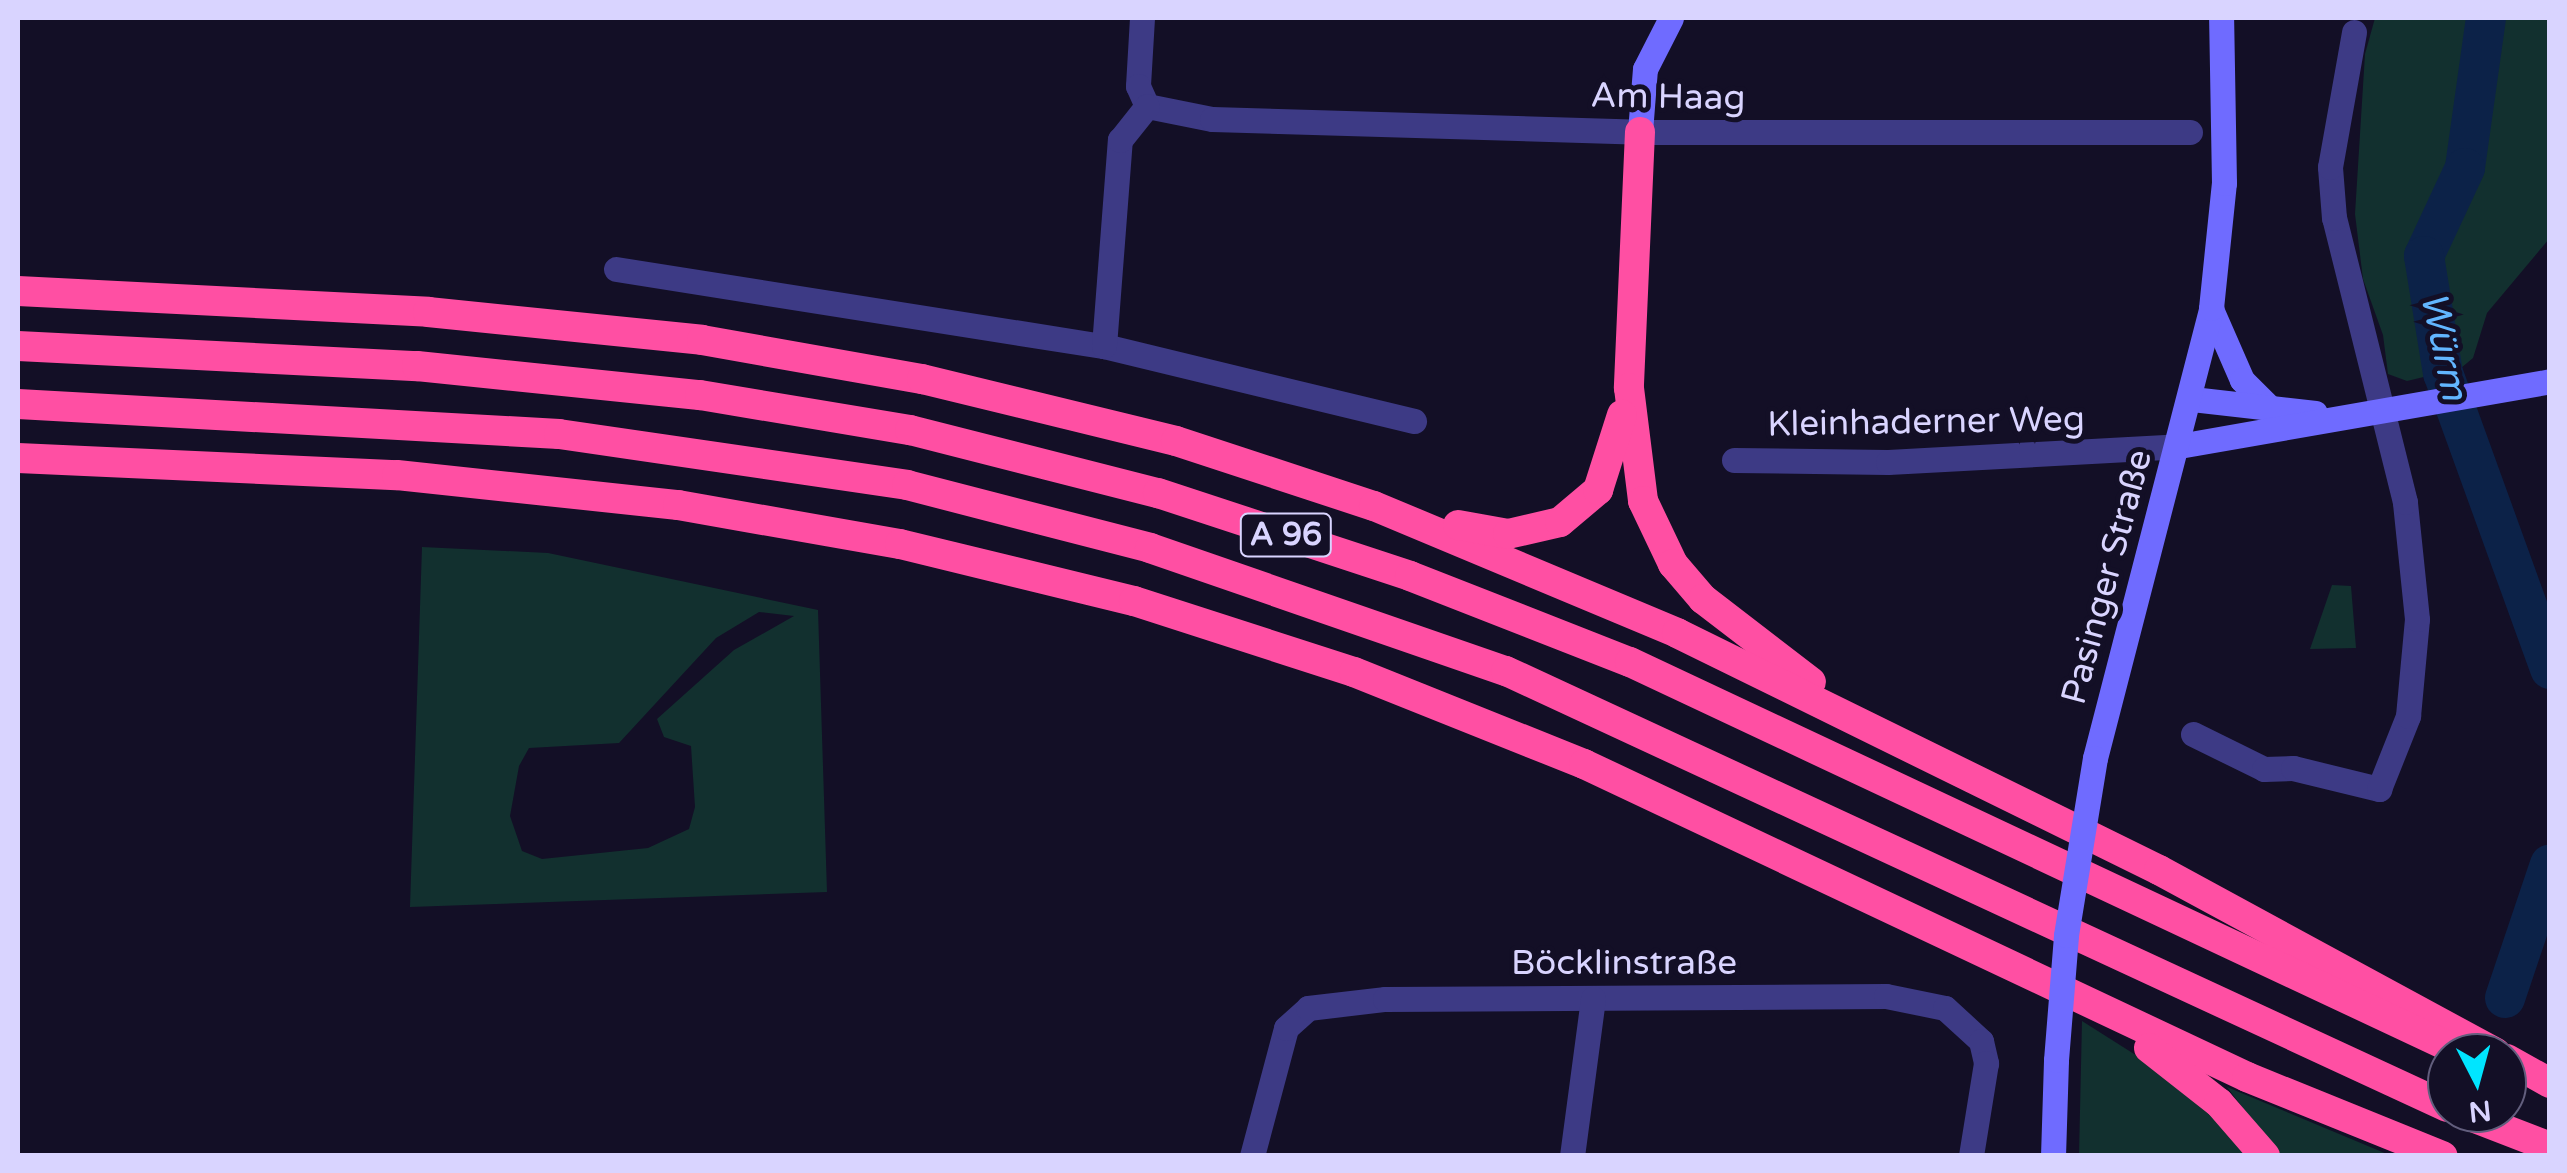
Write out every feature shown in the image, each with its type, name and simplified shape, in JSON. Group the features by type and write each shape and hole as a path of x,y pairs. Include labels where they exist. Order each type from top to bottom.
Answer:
{"highway":[{"path":"1640,132 1629,388 1642,501 1672,564 1726,620 1859,718"},
{"path":"18,292 428,312 702,340 1052,407 1374,506 1508,534 1560,522 1598,490 1629,388"},
{"name":"A 96","path":"18,346 418,366 700,395 910,430 1158,493 1410,576 1630,662 2427,1036"},
{"name":"A 96","path":"18,404 558,434 907,486 1150,548 1506,671 2427,1098"},
{"path":"18,458 397,475 678,505 900,544 1134,601 1354,672 1584,764 2246,1077 2443,1156"},
{"path":"1374,506 1859,718 2176,879 2459,1033"},
{"path":"2081,1000 2190,1077 2264,1156"},
{"path":"2527,1071 2550,1085"},
{"path":"2514,1133 2550,1147"}],"main road":[{"path":"1640,132 1645,69 1671,18"},
{"name":"Pasinger Straße","path":"2054,1156 2056,1060 2066,934 2095,758 2180,446 2211,308 2224,198 2221,18"},
{"path":"2211,308 2242,380 2268,406"},
{"path":"2180,446 2550,380"},
{"path":"2192,399 2340,416"}],"street":[{"path":"1104,346 1120,140 1147,106 1138,86 1142,18"},
{"path":"2193,734 2264,769 2293,768 2379,789 2408,716 2417,619 2405,502 2378,411 2365,327 2334,218 2330,167 2354,32"},
{"name":"Am Haag","path":"1147,106 1212,119 1640,132 2190,132"},
{"path":"616,268 1104,346 1414,420"},
{"name":"Kleinhaderner Weg","path":"1734,460 1888,462 2180,446"},
{"name":"Böcklinstraße","path":"1252,1156 1286,1028 1308,1008 1327,1003 1900,996 1945,1008 1965,1022 1980,1041 1986,1063 1971,1156"},
{"path":"1572,1156 1593,998"}],"green space":[{"path":"2375,18 2549,18 2549,239 2487,313 2473,358 2461,368 2407,381 2388,374 2383,335 2363,279 2355,214 2365,54"},
{"path":"422,547 548,553 818,610 827,892 410,907","holes":["759,612 794,616 734,650 657,719 664,737 691,746 695,807 689,829 648,848 542,859 522,851 510,816 519,766 529,748 619,743 716,638"]},
{"path":"2332,585 2351,586 2356,648 2310,649"},
{"path":"2082,1021 2183,1085 2253,1156 2079,1156"},
{"path":"2227,1087 2387,1154 2279,1155"}],"waterway":[{"name":"Würm","path":"2486,18 2465,168 2424,256 2443,373 2550,669"},
{"name":"Würm","path":"2505,998 2550,864"}]}
